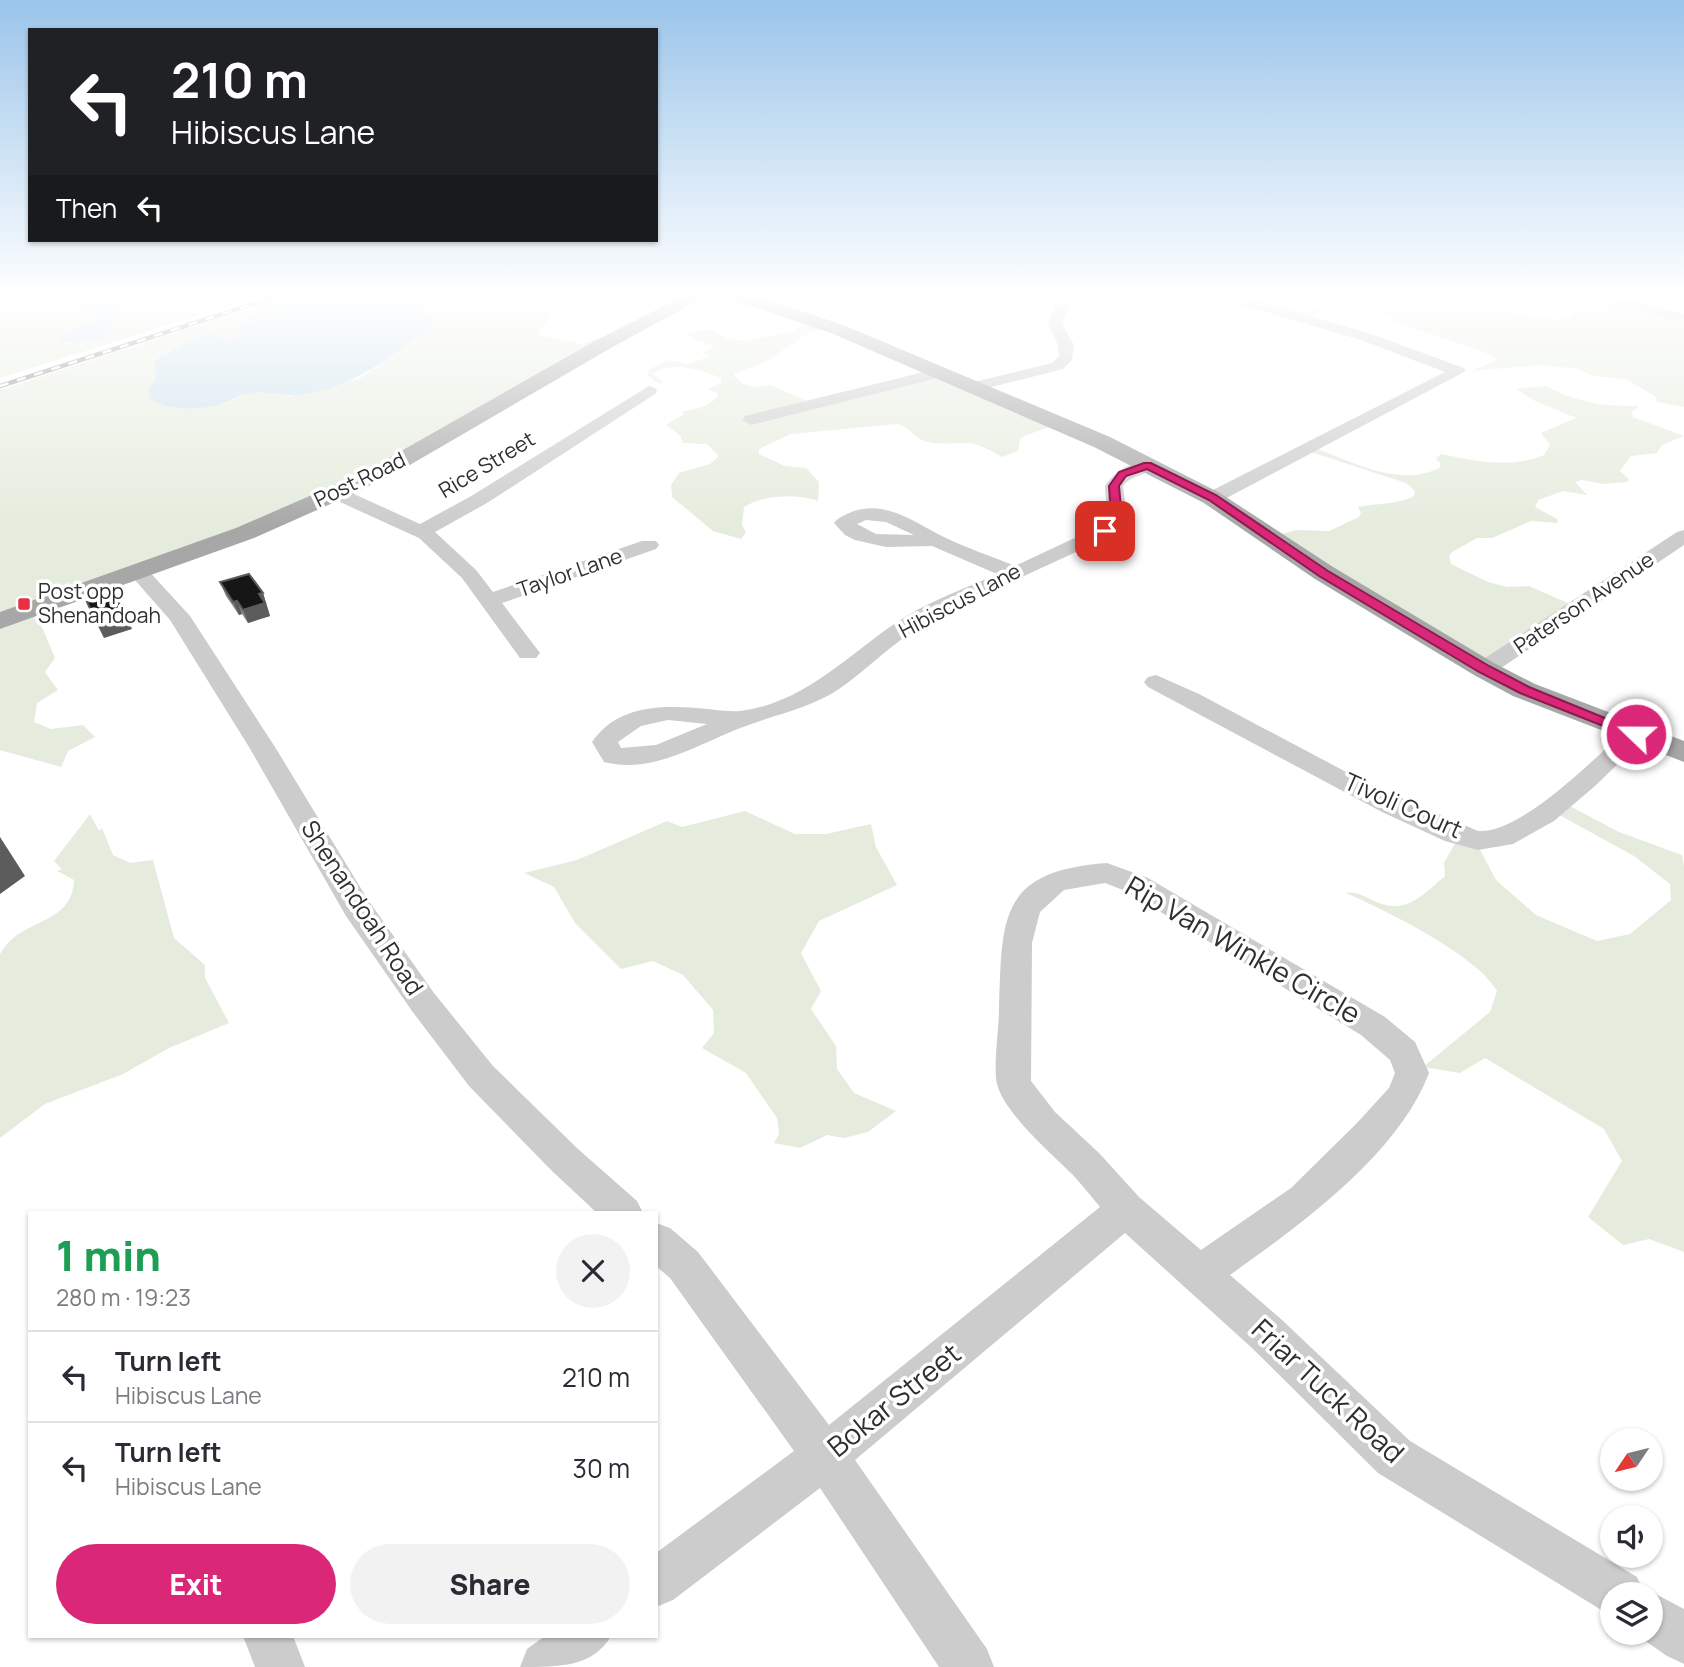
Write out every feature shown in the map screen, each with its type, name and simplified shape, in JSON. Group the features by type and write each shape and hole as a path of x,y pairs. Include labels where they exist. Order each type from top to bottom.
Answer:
{"main road":[{"name":"Post Road","path":"0,621 245,533 336,493 388,468 554,373"},
{"path":"940,373 1102,442 1212,498 1324,573 1524,690 1684,751"}],"street":[{"path":"751,420 940,373"},
{"path":"972,387 1030,373"},
{"path":"1212,498 1455,373"},
{"name":"Rice Street","path":"420,532 480,499 649,391"},
{"name":"Hibiscus Lane","path":"740,719 783,706 830,685 914,621 1105,531 1117,517 1114,486 1123,474 1148,465"},
{"path":"336,493 420,532 469,574 528,653"},
{"name":"Paterson Avenue","path":"1484,669 1684,537"},
{"path":"934,540 1014,573"},
{"name":"Taylor Lane","path":"491,600 649,545"},
{"name":"Shenandoah Road","path":"139,572 179,615 262,747 357,908 423,1002 481,1076 565,1160 622,1211"},
{"name":"Tivoli Court","path":"1156,682 1397,809 1455,834 1487,841 1519,831 1566,796 1636,734"},
{"name":"Rip Van Winkle Circle","path":"1126,1209 1086,1164 1042,1124 1014,1084 1017,943 1026,907 1054,882 1082,875 1107,873 1138,885 1373,1026 1403,1052 1412,1073 1403,1096 1370,1134 1304,1200 1199,1274"},
{"name":"Friar Tuck Road","path":"1126,1209 1267,1334 1394,1457 1600,1582"},
{"name":"Bokar Street","path":"658,1581 825,1456 1126,1209"},
{"path":"658,1243 684,1265 825,1456 969,1667"},
{"path":"1663,1624 1684,1639"},
{"path":"269,1638 279,1667"},
{"path":"545,1667 583,1638"}],"green space":[{"path":"0,373 16,373 0,378"},
{"path":"53,373 156,373 149,391 223,404 244,394 262,391 290,396 358,379 368,373 555,373 375,473 29,612 39,620 55,658 45,672 58,690 37,703 34,722 51,729 83,725 95,737 68,751 61,767 0,750 0,390"},
{"path":"655,373 653,374 663,382 660,384 647,375"},
{"path":"705,373 736,373 733,374 743,384 755,387 771,385 816,405 938,375 1057,424 1024,436 1020,439 1018,451 1002,457 975,444 925,441 897,424 791,434 759,449 759,454 785,466 806,468 819,482 818,501 790,496 752,503 744,507 742,525 746,532 741,539 713,531 672,497 671,485 679,473 710,464 719,456 707,444 683,443 680,435 666,425 684,414 683,411 702,407 714,400 718,396 717,393 708,389 721,383 721,378"},
{"path":"1587,373 1684,373 1684,407 1657,402 1656,397 1626,379 1593,376"},
{"path":"1546,386 1591,402 1639,406 1632,412 1633,417 1684,436 1662,445 1657,453 1631,456 1620,471 1629,479 1627,482 1604,484 1582,480 1575,482 1587,495 1563,491 1538,500 1535,507 1557,519 1558,523 1531,521 1492,538 1477,538 1452,552 1449,556 1451,564 1488,582 1507,587 1529,586 1577,607 1485,668 1274,536 1297,530 1329,531 1359,517 1361,512 1358,507 1414,496 1415,491 1406,483 1308,451 1315,448 1377,471 1409,475 1439,468 1441,464 1436,459 1441,454 1505,463 1544,455 1550,445 1541,433 1576,418 1535,401 1516,389"},
{"path":"1566,804 1619,832 1682,855 1684,1252 1649,1239 1623,1245 1588,1217 1622,1161 1604,1129 1485,1058 1460,1073 1423,1067 1490,1012 1497,991 1486,977 1451,949 1406,922 1346,893 1356,893 1394,906 1412,902 1445,876 1444,863 1459,836 1475,840 1496,880 1536,915 1597,941 1630,934 1671,900 1670,884 1634,856 1552,811"},
{"path":"745,811 795,834 826,834 871,824 876,847 897,885 819,921 801,953 821,991 811,1009 836,1046 837,1069 854,1093 896,1111 868,1132 844,1138 827,1135 800,1148 774,1143 779,1134 777,1118 746,1073 702,1048 714,1033 713,1010 683,975 653,961 621,969 575,923 554,887 524,873 577,860 667,821 682,827"},
{"path":"90,814 99,831 102,828 113,855 130,863 153,860 174,938 205,965 205,978 229,1023 169,1048 123,1074 45,1104 0,1138 0,954 19,934 50,917 67,903 74,880 57,871 62,869 54,861"}],"water":[{"path":"156,373 365,373 319,391 299,395 252,393 212,406 194,408 176,408 151,400 148,391"}],"building":[{"path":"249,574 263,593 259,594 265,603 243,610 237,601 233,602 220,582"},
{"path":"114,594 126,616 97,624 87,602"}],"railway":[{"path":"0,386 41,373"}],"place":[{"name":"Post opp Shenandoah","path":"24,604"}],"route":[{"path":"1105,531 1117,517 1114,486 1123,474 1148,465 1212,498 1324,573 1484,669 1524,690 1636,734"}]}
